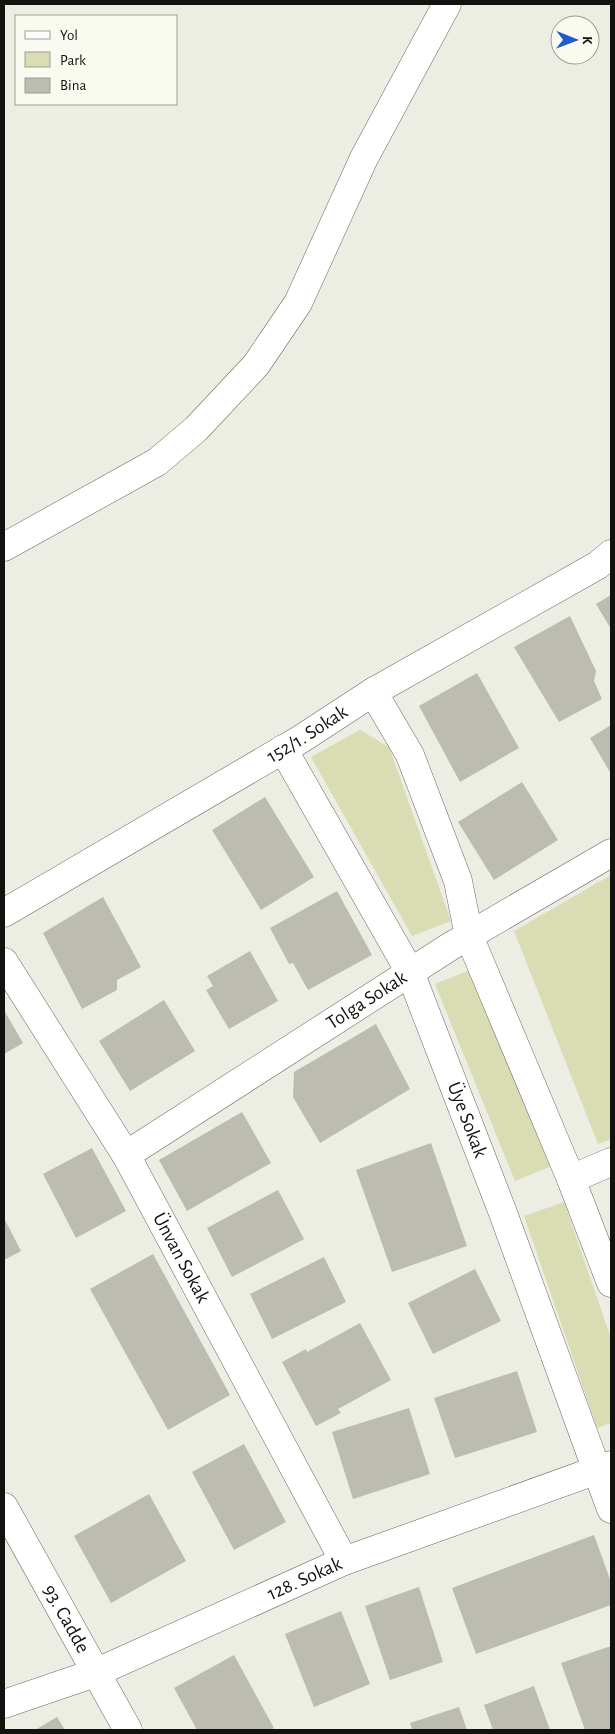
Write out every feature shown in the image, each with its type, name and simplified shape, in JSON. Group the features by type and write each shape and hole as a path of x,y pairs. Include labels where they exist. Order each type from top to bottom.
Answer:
{"street":[{"path":"4,547 157,462 196,429 256,365 298,303 364,158 447,4"},
{"name":"152/1. Sokak","path":"4,913 283,749 373,692 590,570 611,554"},
{"path":"373,692 410,755 458,881 469,936 571,1179 611,1283"},
{"name":"Üye Sokak","path":"283,749 410,972 604,1468 611,1509"},
{"name":"Tolga Sokak","path":"126,1156 410,972 611,853"},
{"name":"Ünvan Sokak","path":"4,962 126,1156 344,1561"},
{"path":"571,1179 611,1162"},
{"name":"128. Sokak","path":"4,1704 95,1673 344,1561 604,1468"},
{"name":"93. Cadde","path":"4,1507 128,1730"}],"green space":[{"path":"360,730 389,747 451,921 412,936 311,757"},
{"path":"611,875 611,1139 598,1144 514,931"},
{"path":"472,969 552,1166 515,1181 435,984"},
{"path":"564,1202 611,1338 611,1423 597,1428 524,1216"}],"building":[{"path":"611,595 611,629 596,604"},
{"path":"570,616 596,671 594,681 602,699 559,722 514,647"},
{"path":"477,673 519,748 460,782 419,706"},
{"path":"611,725 611,774 590,738"},
{"path":"522,782 558,840 494,880 458,822"},
{"path":"265,797 314,877 261,910 212,830"},
{"path":"337,891 372,955 308,990 293,963 289,964 270,928"},
{"path":"103,897 141,967 117,980 117,990 82,1009 43,933"},
{"path":"250,951 278,1001 229,1029 206,990 213,986 207,976"},
{"path":"164,1000 195,1051 130,1091 99,1041"},
{"path":"4,1010 23,1043 4,1054"},
{"path":"376,1024 410,1089 320,1143 293,1097 294,1072"},
{"path":"242,1112 271,1163 187,1211 159,1160"},
{"path":"431,1143 467,1246 392,1272 356,1170"},
{"path":"92,1148 126,1211 76,1238 43,1174"},
{"path":"278,1190 304,1239 232,1277 207,1228"},
{"path":"4,1218 21,1251 4,1260"},
{"path":"153,1254 230,1395 168,1430 90,1289"},
{"path":"324,1257 346,1302 272,1339 250,1294"},
{"path":"475,1269 501,1321 433,1354 408,1303"},
{"path":"360,1323 391,1380 338,1409 341,1413 316,1426 282,1362 306,1349 307,1352"},
{"path":"517,1371 537,1432 455,1458 434,1398"},
{"path":"409,1408 430,1474 353,1499 332,1432"},
{"path":"244,1444 286,1522 234,1550 192,1472"},
{"path":"149,1494 186,1561 111,1603 74,1536"},
{"path":"594,1535 611,1582 611,1605 476,1654 452,1588"},
{"path":"419,1587 443,1662 390,1680 365,1606"},
{"path":"341,1611 370,1684 314,1707 285,1634"},
{"path":"611,1646 611,1730 585,1730 561,1663"},
{"path":"234,1655 274,1728 270,1730 197,1730 174,1688"},
{"path":"534,1686 550,1730 493,1730 484,1705"},
{"path":"459,1707 467,1730 412,1730 410,1723"},
{"path":"57,1717 65,1730 35,1730"}]}
